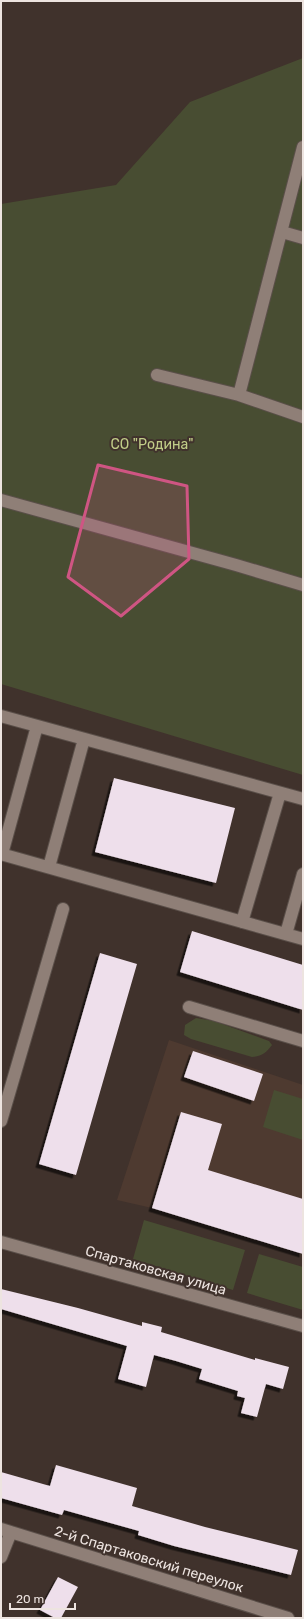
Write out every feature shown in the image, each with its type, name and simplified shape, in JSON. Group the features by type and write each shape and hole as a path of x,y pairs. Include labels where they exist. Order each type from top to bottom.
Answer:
{"street":[{"path":"239,396 303,147"},
{"path":"282,232 303,238"},
{"path":"157,375 239,396 303,417"},
{"path":"1,500 303,585"},
{"path":"1,716 303,799"},
{"path":"37,726 2,854 303,939"},
{"path":"49,867 84,739"},
{"path":"242,922 280,793"},
{"path":"286,934 303,874"},
{"path":"1,1121 63,909"},
{"path":"189,1007 303,1041"},
{"name":"Спартаковская улица","path":"1,1242 303,1326"},
{"path":"1,1557 6,1531"},
{"name":"2-й Спартаковский переулок","path":"6,1531 288,1618"}],"highlighted area":[{"path":"98,465 187,486 189,559 121,616 68,577"}],"shaded area":[{"path":"169,1040 303,1085 303,1254 152,1208 117,1200"}],"green space":[{"name":"СО \"Родина\"","path":"303,58 303,775 1,684 1,204 116,185 190,102"},
{"path":"196,1018 214,1021 269,1041 272,1045 264,1054 252,1057 191,1039 184,1035 185,1025"},
{"path":"274,1090 303,1099 303,1140 263,1127"},
{"path":"144,1220 245,1250 233,1290 133,1259"},
{"path":"259,1254 303,1267 303,1310 247,1293"}],"building":[{"path":"114,778 235,808 216,883 95,852"},
{"path":"192,931 303,965 303,1010 180,972"},
{"path":"100,953 137,964 76,1175 39,1164"},
{"path":"193,1051 263,1074 254,1101 184,1077"},
{"path":"181,1112 222,1124 208,1170 303,1199 303,1254 152,1208"},
{"path":"1,1289 142,1326 142,1322 162,1327 161,1332 255,1360 255,1358 289,1367 283,1389 266,1384 257,1417 241,1413 245,1398 237,1396 238,1391 199,1379 202,1369 176,1361 154,1355 146,1387 118,1379 127,1346 1,1309"},
{"path":"56,1465 137,1488 132,1506 205,1527 298,1550 291,1575 174,1546 138,1535 139,1531 64,1510 62,1515 1,1498 1,1472 50,1486"},
{"path":"58,1577 78,1587 61,1618 55,1618 40,1610"}]}
